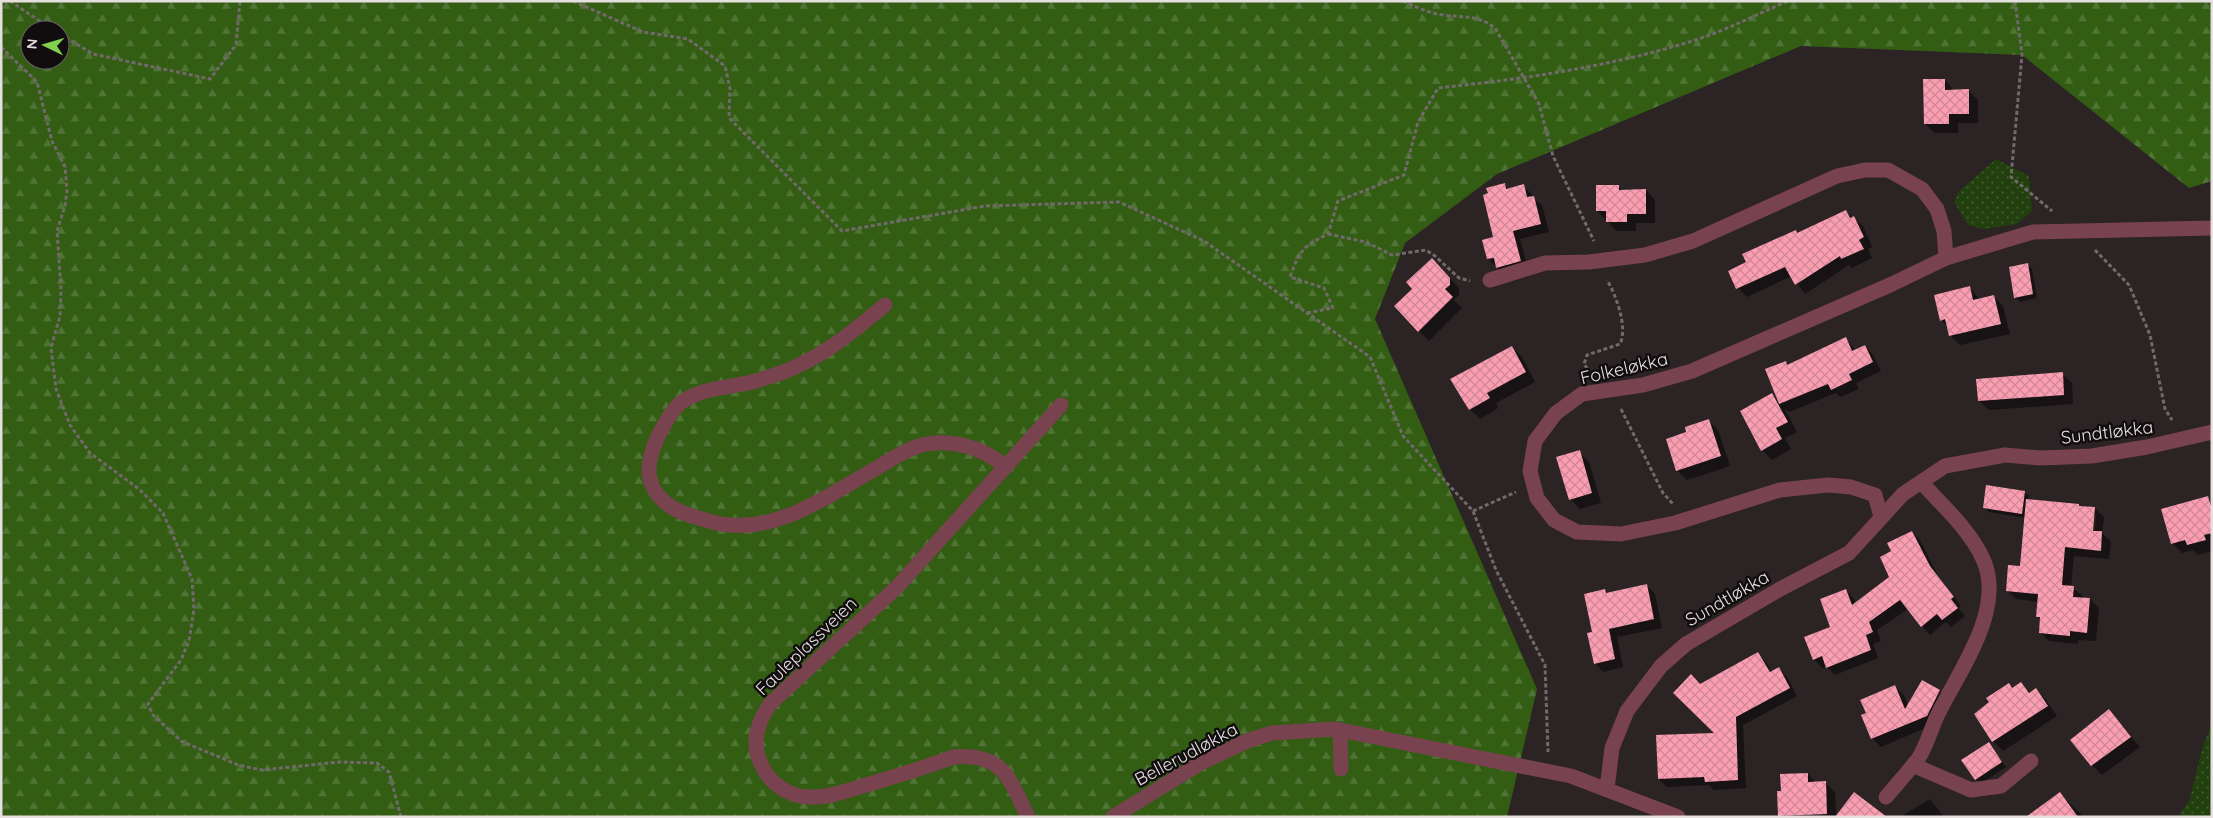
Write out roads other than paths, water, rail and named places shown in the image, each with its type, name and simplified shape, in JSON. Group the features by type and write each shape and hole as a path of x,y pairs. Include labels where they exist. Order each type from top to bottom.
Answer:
{"street":[{"path":"1490,280 1545,263 1599,261 1645,255 1693,241 1837,176 1865,170 1888,170 1922,189 1937,209 1944,231 1946,258"},
{"name":"Folkeløkka","path":"1880,517 1875,495 1851,488 1828,485 1780,490 1686,519 1621,534 1577,532 1554,520 1537,498 1530,471 1535,441 1556,413 1582,394 1643,385 1692,371 1890,286 1946,258 2033,232 2107,232 2212,228"},
{"path":"885,305 828,350 794,367 756,381 700,392 678,405 667,420 650,456 649,473 657,493 668,505 680,512 721,524 750,525 777,520 812,504 899,454 921,445 945,442 968,446 993,456 1006,467"},
{"name":"Fauleplassveien","path":"1028,817 1009,777 999,767 982,758 968,756 953,757 844,792 809,797 790,793 774,783 762,767 756,748 758,724 770,703 897,587 1061,406"},
{"name":"Sundtløkka","path":"1607,789 1612,748 1627,711 1661,666 1686,644 1782,588 1849,552 1869,533 1880,517 1903,494 1945,466 2005,455 2041,458 2092,456 2183,440 2212,432"},
{"path":"1886,797 1919,757 1938,714 1983,626 1990,590 1984,560 1970,538 1922,482"},
{"path":"1340,730 1341,769"},
{"name":"Bellerudløkka","path":"1113,817 1200,764 1247,742 1272,733 1340,730 1572,776 1675,816"},
{"path":"1912,765 1971,790 2001,786 2031,761"}]}
